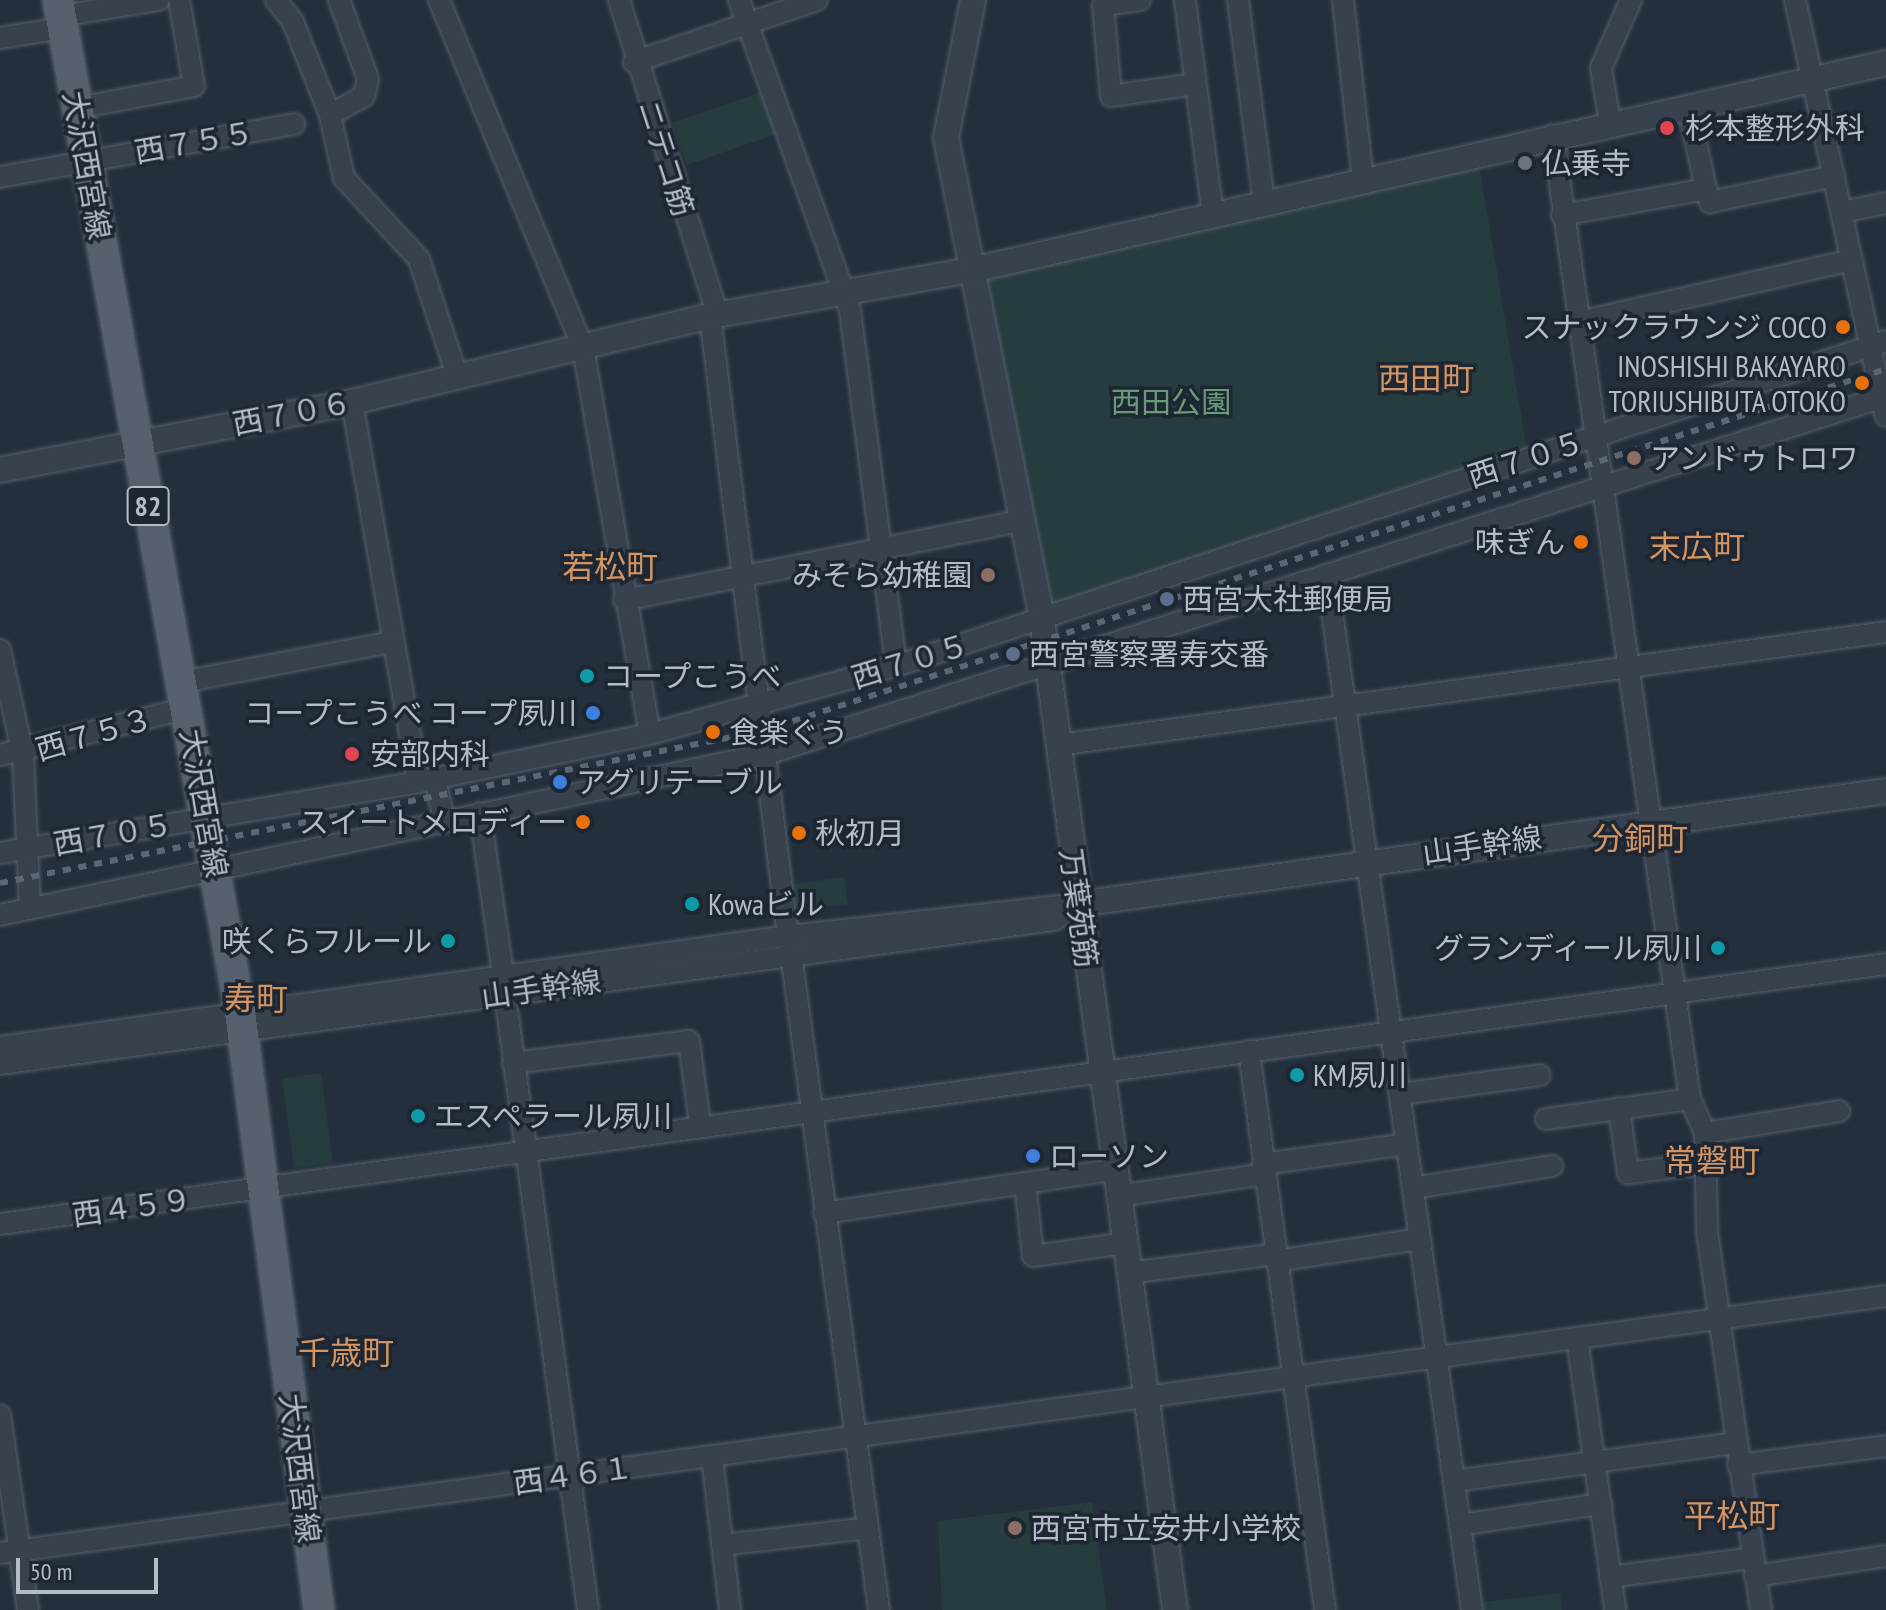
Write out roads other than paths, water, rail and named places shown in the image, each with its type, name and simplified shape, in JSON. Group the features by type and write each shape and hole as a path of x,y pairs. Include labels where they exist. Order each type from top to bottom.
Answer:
{"main road":[{"name":"大沢西宮線","path":"61,15 242,1022 319,1610"}],"street":[{"path":"0,38 61,15 159,0"},
{"path":"77,108 194,86 179,0"},
{"path":"276,0 293,22 330,115 344,178 419,259 457,376"},
{"path":"330,115 364,96 368,79 339,0"},
{"path":"439,0 583,347 624,600 650,734"},
{"name":"ニテコ筋","path":"619,0 634,62 714,316 758,704 879,1610"},
{"path":"739,0 843,291 882,548 896,666"},
{"path":"634,62 817,0"},
{"path":"972,270 946,138 973,0"},
{"path":"1140,0 1103,5 1111,96 1195,84"},
{"path":"1185,0 1213,217"},
{"path":"1238,0 1264,204"},
{"path":"1343,0 1363,180"},
{"path":"1610,123 1601,68 1631,0"},
{"path":"0,915 767,754 1046,670 1606,487 1885,403 1880,343 1852,260 1795,0"},
{"name":"西７０６","path":"0,470 352,402 714,316 972,270 1213,217 1553,135 1886,63"},
{"path":"1688,107 1710,202 1834,176"},
{"name":"西７５５","path":"0,177 294,124"},
{"path":"1553,135 1595,436 1634,667 1690,1099 1705,1133 1700,1164 1738,1465 1761,1610"},
{"path":"1562,215 1706,189"},
{"path":"1842,212 1886,203"},
{"path":"1579,322 1852,260"},
{"name":"万葉苑筋","path":"972,270 1019,521 1042,620 1046,670 1113,1170 1175,1610"},
{"name":"西７０５","path":"0,853 427,781 650,734 896,666 1042,620 1880,343"},
{"path":"352,402 391,642 427,781 444,820"},
{"path":"624,600 1019,521"},
{"path":"1327,576 1472,1610"},
{"path":"1058,745 1886,632"},
{"name":"西７５３","path":"0,755 23,755 185,695 391,642"},
{"path":"0,650 23,755 22,850 30,909"},
{"name":"山手幹線","path":"0,1064 242,1022 789,945 1054,920 1079,904 1367,861 1886,791"},
{"path":"480,813 588,1610"},
{"name":"西４５９","path":"0,1224 811,1109 1886,964"},
{"name":"山手幹線","path":"0,1047 242,1022"},
{"path":"513,1063 689,1041 700,1125"},
{"path":"1249,1051 1325,1610"},
{"path":"1400,1094 1540,1075"},
{"path":"1546,1119 1690,1099"},
{"path":"1619,1108 1628,1173 1700,1164"},
{"path":"1705,1133 1839,1111"},
{"path":"1118,1196 1407,1144"},
{"path":"1413,1188 1552,1166"},
{"path":"824,1213 1113,1170"},
{"path":"1025,1183 1033,1256 1125,1243"},
{"path":"1128,1273 1420,1239"},
{"name":"西４６１","path":"10,1552 305,1514 568,1475 856,1439 1886,1296"},
{"path":"1577,1338 1615,1610"},
{"path":"0,1415 10,1552 28,1610"},
{"path":"1454,1481 1736,1443"},
{"path":"1738,1465 1886,1446"},
{"path":"712,1457 730,1610"},
{"path":"1460,1525 1601,1504"},
{"path":"722,1545 868,1528"},
{"path":"1610,1577 1886,1556"}],"railway":[{"path":"0,883 762,731 1886,369"}],"place":[{"name":"杉本整形外科","path":"1667,128"},
{"name":"仏乗寺","path":"1525,163"},
{"name":"スナックラウンジ COCO","path":"1843,327"},
{"name":"INOSHISHI BAKAYARO TORIUSHIBUTA OTOKO","path":"1862,383"},
{"name":"アンドゥトロワ","path":"1634,458"},
{"name":"味ぎん","path":"1581,542"},
{"name":"みそら幼稚園","path":"988,575"},
{"name":"西宮大社郵便局","path":"1167,599"},
{"name":"西宮警察署寿交番","path":"1013,654"},
{"name":"コープこうべ","path":"587,676"},
{"name":"コープこうべ コープ夙川","path":"593,713"},
{"name":"食楽ぐう","path":"713,732"},
{"name":"安部内科","path":"352,754"},
{"name":"アグリテーブル","path":"560,782"},
{"name":"スイートメロディー","path":"583,822"},
{"name":"秋初月","path":"799,833"},
{"name":"Kowaビル","path":"692,904"},
{"name":"咲くらフルール","path":"448,941"},
{"name":"グランディール夙川","path":"1718,948"},
{"name":"KM夙川","path":"1297,1075"},
{"name":"エスペラール夙川","path":"418,1116"},
{"name":"ローソン","path":"1033,1156"},
{"name":"西宮市立安井小学校","path":"1015,1528"}],"district":[{"name":"西田町","path":"1426,378"},
{"name":"末広町","path":"1697,546"},
{"name":"若松町","path":"610,566"},
{"name":"分銅町","path":"1640,838"},
{"name":"寿町","path":"256,998"},
{"name":"常磐町","path":"1712,1160"},
{"name":"千歳町","path":"346,1352"},
{"name":"平松町","path":"1732,1515"}],"park label":[{"name":"西田公園","path":"1171,402"}]}
